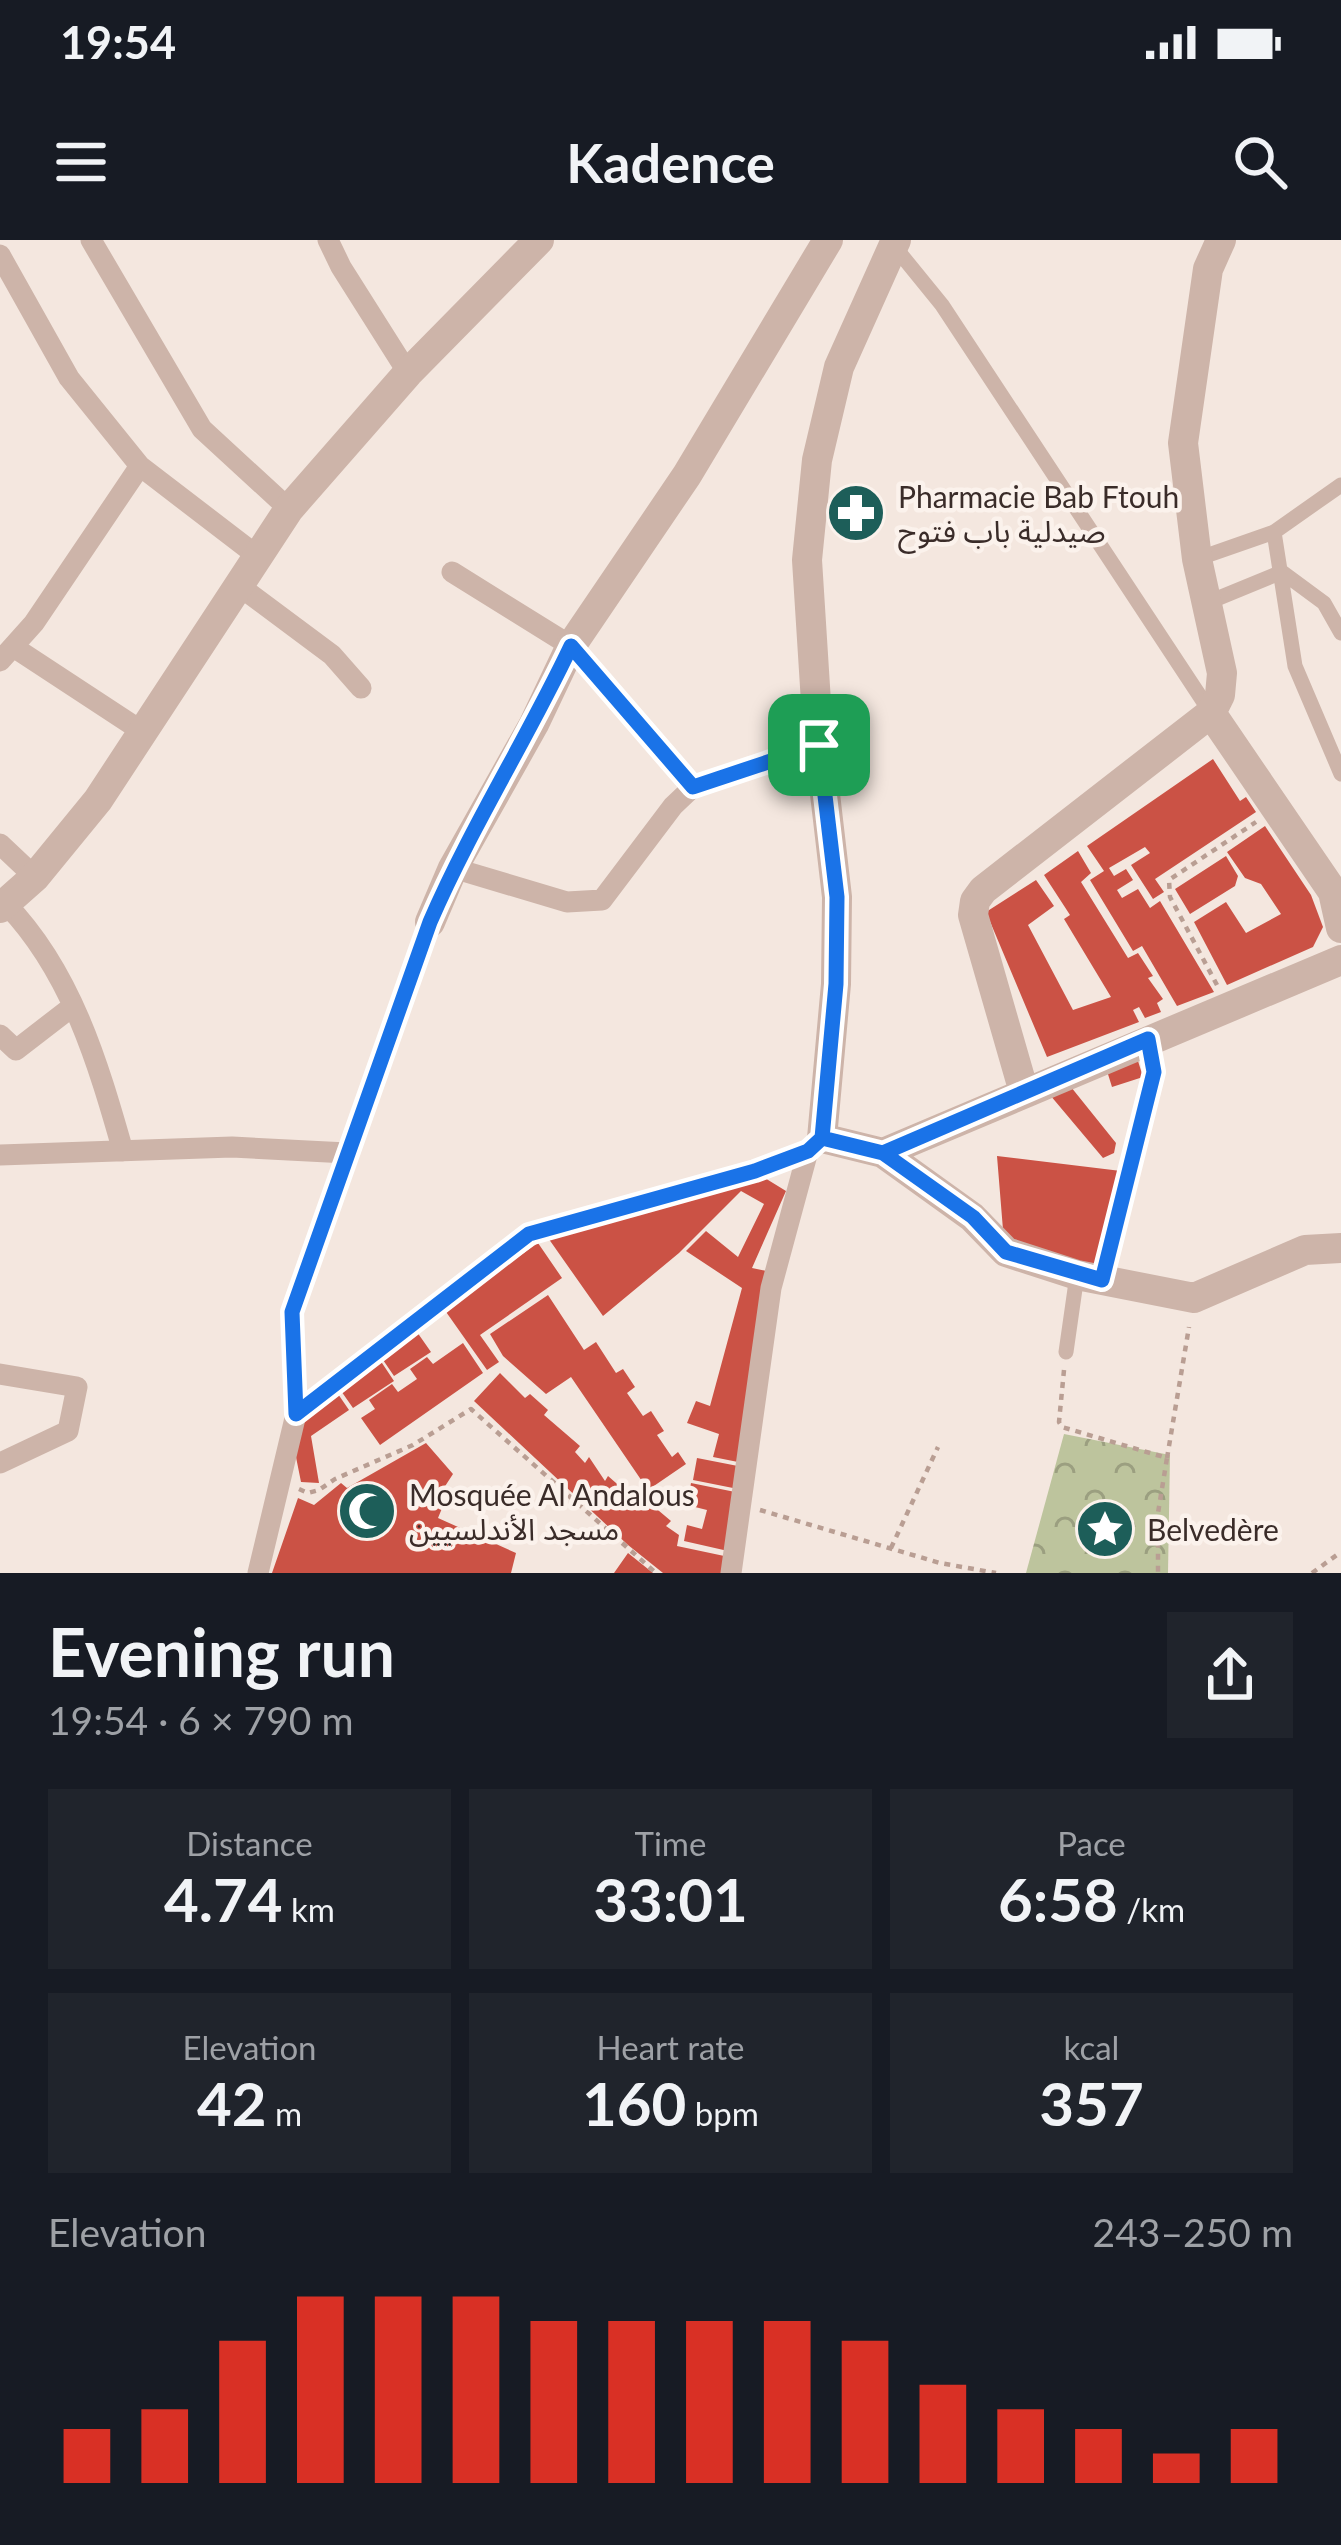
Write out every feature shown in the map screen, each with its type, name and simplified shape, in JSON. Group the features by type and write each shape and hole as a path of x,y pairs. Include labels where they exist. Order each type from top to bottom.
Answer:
{"street":[{"path":"92,240 202,429 290,509"},
{"path":"328,240 340,267 409,374"},
{"path":"123,1151 97,1057 73,1006 21,920 3,906 35,877 98,800 290,509 409,374 539,240"},
{"path":"258,1573 296,1414 292,1312 453,868 534,724 571,646 687,475 828,240"},
{"path":"1024,1093 973,915 975,901 983,890 1211,713 1220,695 1222,673 1197,559 1183,442 1208,269 1221,240"},
{"path":"730,1573 771,1288 815,1145 836,984 837,897 819,745 807,560 818,460 838,367 895,243"},
{"path":"0,255 69,378 140,466 256,555"},
{"path":"140,466 7,654 143,732"},
{"path":"452,572 571,646 693,787"},
{"path":"238,585 332,655 361,688"},
{"path":"1211,713 1333,892 1341,928"},
{"path":"453,868 567,902 602,901 673,806 693,787 819,745"},
{"path":"0,844 35,877"},
{"path":"883,1153 1341,960"},
{"path":"0,1035 16,1050 73,1006"},
{"path":"296,1414 529,1234 755,1171 815,1145 883,1153 973,1217 1006,1252 1089,1277 1194,1298 1305,1250 1341,1248"},
{"path":"0,1155 232,1147 347,1153"},
{"path":"0,1374 77,1388 68,1431 0,1463"}],"lane":[{"path":"895,243 942,304 1211,713"},
{"path":"1197,559 1274,532 1341,484"},
{"path":"1274,532 1295,666 1341,774"},
{"path":"1209,602 1282,572"},
{"path":"1282,572 1324,603 1341,633"},
{"path":"1066,1352 1089,1277"}],"path":[{"path":"1229,1006 1169,897 1168,880 1278,808"},
{"path":"1089,1277 1154,1072 1148,1039"},
{"path":"1158,1573 1158,1513 1194,1298"},
{"path":"1066,1352 1062,1427 1167,1458"},
{"path":"277,1493 296,1488 308,1493 319,1490 413,1445 471,1409 656,1573"},
{"path":"891,1548 938,1447"},
{"path":"743,1505 969,1571 996,1573"},
{"path":"1312,1573 1341,1552"}],"green space":[{"path":"1064,1434 1170,1455 1168,1573 1026,1573"}],"building":[{"path":"1213,759 1240,801 1246,797 1256,812 1155,879 1164,892 1153,899 1131,865 1150,853 1145,847 1109,868 1114,876 1126,869 1133,880 1117,890 1122,898 1138,889 1150,908 1160,901 1214,992 1177,1006 1142,946 1133,951 1090,880 1104,871 1087,846"},
{"path":"1265,826 1311,895 1323,927 1313,947 1227,985 1194,922 1226,902 1246,933 1281,914 1261,884 1245,878 1227,852"},
{"path":"1078,851 1091,873 1081,882 1128,958 1138,953 1163,999 1157,1003 1161,1012 1145,1018 1139,1007 1133,1010 1139,1022 1047,1057 986,912 1036,880 1054,906 1028,925 1073,1010 1111,997 1064,919 1070,915 1044,875"},
{"path":"1226,856 1238,876 1235,886 1190,914 1175,889"},
{"path":"1138,1061 1143,1077 1112,1087 1107,1071"},
{"path":"1071,1087 1116,1143 1114,1153 1103,1158 1050,1095"},
{"path":"997,1156 1121,1171 1096,1266 1004,1242"},
{"path":"760,1175 786,1191 752,1268 771,1272 743,1463 713,1457 719,1434 687,1423 696,1401 710,1406 742,1288 686,1251 706,1231 738,1257 764,1204 741,1191 679,1253 603,1316 546,1235"},
{"path":"538,1243 562,1278 480,1335 499,1362 487,1370 444,1309"},
{"path":"548,1295 584,1350 596,1342 616,1373 623,1369 635,1387 627,1393 643,1416 651,1411 664,1431 657,1435 672,1457 678,1452 686,1464 648,1490 571,1377 546,1394 503,1356 490,1334"},
{"path":"417,1332 431,1352 394,1376 381,1357"},
{"path":"463,1343 483,1373 380,1445 361,1418 375,1409 369,1400 392,1384 398,1392 417,1379 410,1369 427,1357 433,1364"},
{"path":"380,1360 394,1381 353,1408 339,1388"},
{"path":"500,1373 525,1398 530,1394 548,1410 544,1415 580,1446 575,1452 585,1463 589,1457 605,1481 608,1476 647,1510 652,1505 671,1521 666,1526 679,1535 677,1546 729,1557 726,1573 663,1573 628,1545 474,1401"},
{"path":"338,1394 349,1410 311,1436 319,1483 301,1482 294,1447 300,1421"},
{"name":"Mosquée Al Andalous مسجد الأندلسيين","path":"426,1443 453,1474 438,1497 445,1501 438,1518 516,1553 511,1573 272,1573 298,1498 314,1505 341,1483 347,1488"},
{"path":"697,1458 743,1467 738,1489 693,1480"},
{"path":"691,1483 740,1493 728,1551 684,1541 687,1525 702,1529 707,1510 687,1505"},
{"path":"628,1553 653,1573 614,1573"}],"place":[{"name":"Pharmacie Bab Ftouh صيدلية باب فتوح","path":"856,513"},
{"name":"Mosquée Al Andalous مسجد الأندلسيين","path":"367,1511"},
{"name":"Belvedère","path":"1105,1529"}],"route":[{"path":"819,745 693,787 571,646 534,724 453,868 430,922 292,1312 296,1414 529,1234 755,1171 808,1151 822,1138 883,1153 973,1217 1006,1252 1102,1280 1154,1072 1148,1039 883,1153 822,1138 836,984 837,897 819,745"}]}
